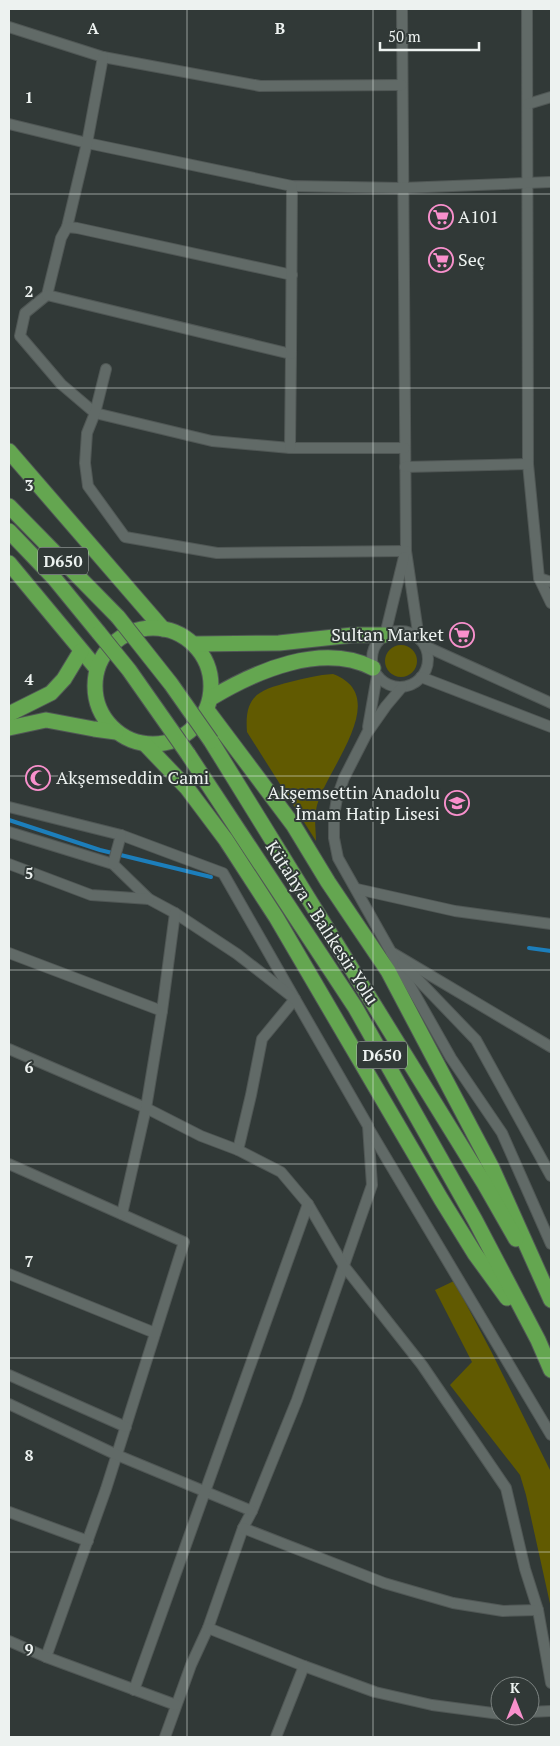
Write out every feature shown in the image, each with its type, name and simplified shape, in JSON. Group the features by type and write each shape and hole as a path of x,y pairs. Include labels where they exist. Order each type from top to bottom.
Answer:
{"highway":[{"path":"9,452 163,629"},
{"name":"Kütahya - Balıkesir Yolu","path":"9,506 118,617 171,684 211,741 484,1183 551,1300"},
{"name":"Kütahya - Balıkesir Yolu","path":"9,531 54,578 129,670 188,754 355,1007 475,1220 538,1340 551,1370"},
{"path":"9,563 97,669"},
{"path":"146,628 163,629 180,634 194,644 203,656 209,669 212,683 209,704 199,723 175,741 160,745 129,740 116,732 104,719 97,703 94,686 97,669 104,654 115,641 130,633 146,628"},
{"path":"194,644 278,643 352,635 384,635"},
{"path":"9,714 52,693 64,679 81,651"},
{"path":"209,704 234,684 254,675 310,660 337,658 366,664 375,672"},
{"path":"209,704 294,826 328,882 388,970 492,1168 551,1300"},
{"path":"9,728 46,720 116,732"},
{"path":"145,744 187,788 226,840 276,917 475,1254 538,1340"}],"street":[{"path":"402,9 406,552 422,643"},
{"path":"527,9 528,464 539,578 551,603"},
{"path":"9,27 103,57 260,86 402,85"},
{"path":"103,57 87,143 67,227 61,238 47,295 25,313 20,336 62,384 95,413 212,441 290,448 405,448"},
{"path":"528,104 551,97"},
{"path":"9,124 87,143 292,186 402,188 551,182"},
{"path":"290,448 292,186"},
{"path":"67,227 292,275"},
{"path":"47,295 291,354"},
{"path":"106,370 95,413 87,433 85,463 88,486 125,537 217,553 406,552"},
{"path":"405,466 528,464"},
{"path":"384,635 406,552"},
{"path":"539,578 551,582"},
{"path":"367,733 375,672 372,659 373,650 378,641 384,635 393,631 412,633 422,643 428,654 428,662 421,677 415,682 402,687 392,686 384,682 375,672"},
{"path":"422,643 550,701"},
{"path":"421,677 551,727"},
{"path":"402,687 367,733 344,778 337,798 334,816 334,838 338,858 450,1058 502,1133 551,1244"},
{"path":"9,807 121,835 223,873 368,1126 551,1435"},
{"path":"9,832 113,864 149,899 175,913 237,954 296,999"},
{"path":"113,864 121,835"},
{"path":"9,864 91,895 149,899"},
{"path":"357,889 455,911 551,924"},
{"path":"122,1214 146,1108 162,1011 175,913"},
{"path":"391,952 551,1048"},
{"path":"391,952 476,1040 551,1176"},
{"path":"9,953 162,1011"},
{"path":"238,1150 262,1039 296,999"},
{"path":"9,1049 146,1108 281,1172 308,1204 344,1266 422,1365 506,1488 525,1569 538,1610 551,1683"},
{"path":"165,1737 176,1705 208,1628 243,1528 252,1511 297,1400 372,1185 368,1126"},
{"path":"9,1164 184,1242 117,1456 46,1657"},
{"path":"134,1690 308,1204"},
{"path":"9,1274 155,1334"},
{"path":"9,1375 126,1427"},
{"path":"9,1404 117,1456 252,1511"},
{"path":"9,1512 88,1541"},
{"path":"243,1528 384,1583 453,1604 503,1611 538,1610"},
{"path":"208,1628 374,1692 432,1705 490,1713"},
{"path":"9,1641 46,1657 176,1705"},
{"path":"276,1737 304,1666"}],"shaded area":[{"path":"401,645 413,649 417,661 413,673 401,677 389,673 385,661 389,649"},
{"path":"333,674 350,685 357,700 356,717 350,737 321,794 315,814 316,841 247,732 248,710 256,696 270,688 301,679"},
{"path":"454,1281 551,1472 551,1608 520,1475 450,1385 472,1362 435,1290"}],"waterway":[{"path":"9,820 100,850 211,877"},
{"path":"529,948 551,951"}],"place":[{"name":"A101","path":"441,217"},
{"name":"Seç","path":"441,260"},
{"name":"Sultan Market","path":"462,635"},
{"name":"Akşemseddin Cami","path":"38,778"},
{"name":"Akşemsettin Anadolu İmam Hatip Lisesi","path":"457,803"}]}
